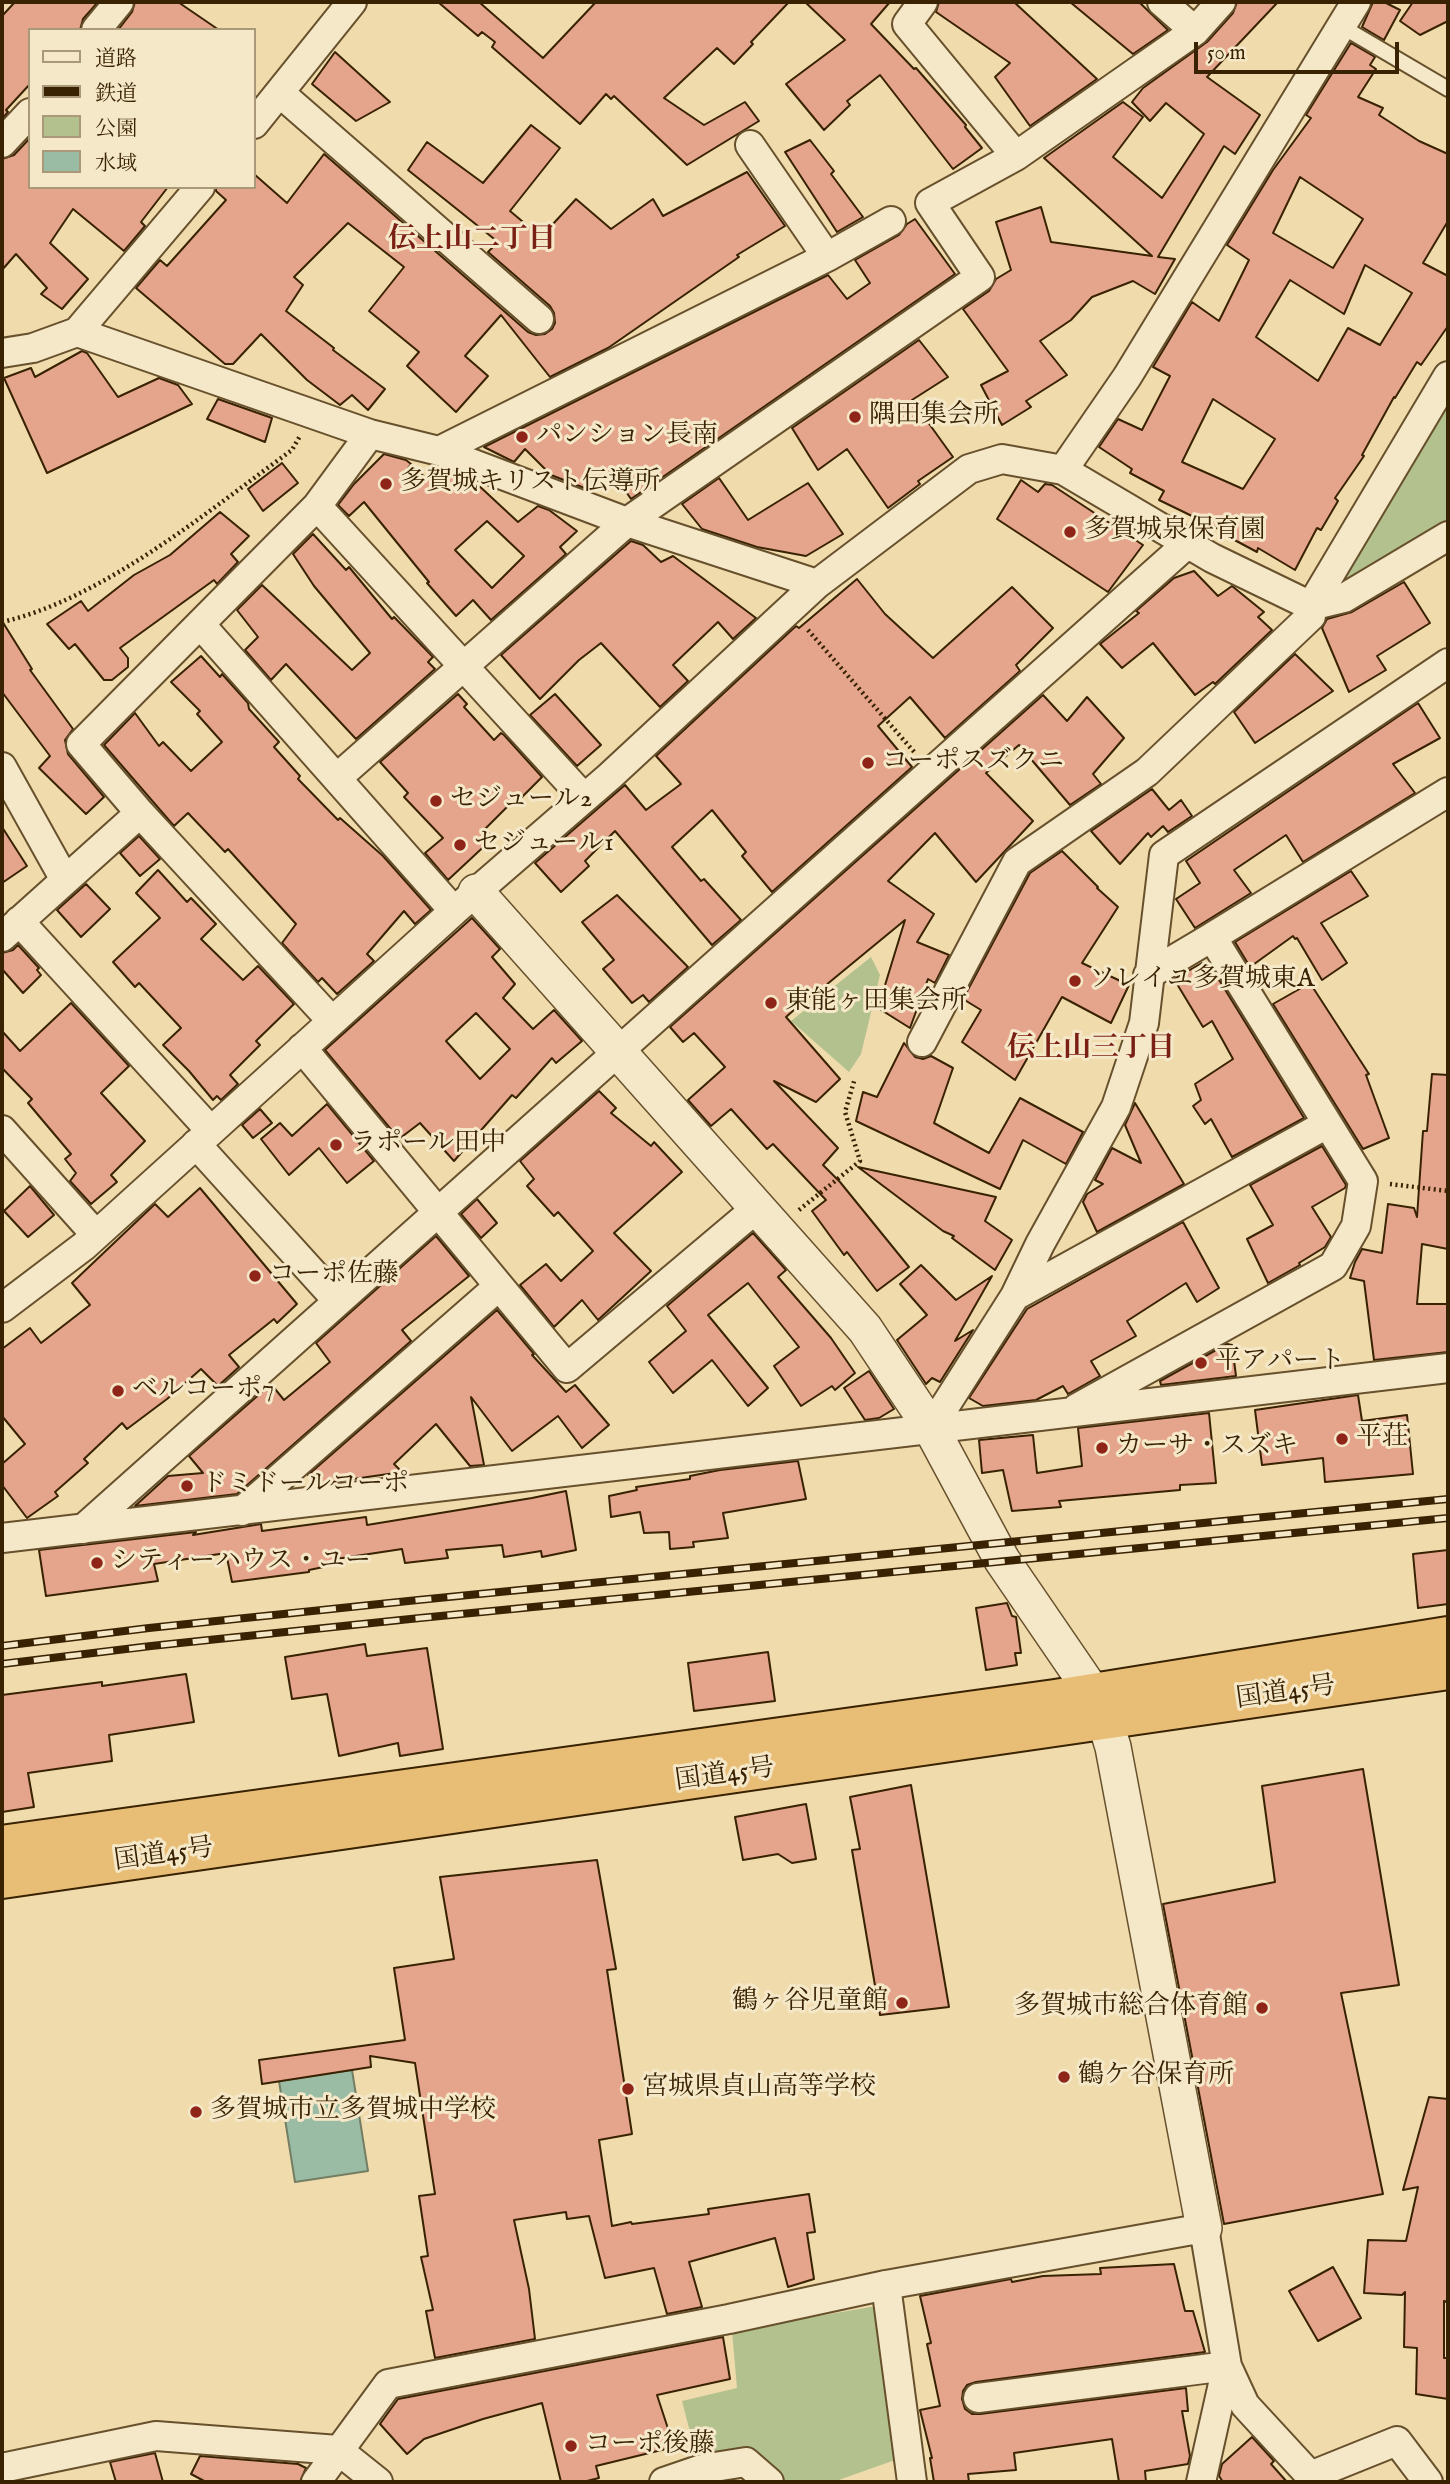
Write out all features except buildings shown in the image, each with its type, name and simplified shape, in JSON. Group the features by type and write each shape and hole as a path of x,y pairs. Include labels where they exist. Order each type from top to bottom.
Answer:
{"highway":[{"name":"国道45号","path":"2,1880 1099,1707 1448,1636"},
{"name":"国道45号","path":"2,1845 1099,1707 1448,1670"}],"street":[{"path":"98,28 119,2"},
{"path":"256,122 352,2"},
{"path":"923,2 907,24 1016,156"},
{"path":"1162,2 1195,31"},
{"path":"337,778 627,522 980,277 930,202 1016,156 1195,31 1221,2"},
{"path":"1063,470 1127,377 1356,2"},
{"path":"280,93 538,319"},
{"path":"2,143 28,115"},
{"path":"750,145 827,257"},
{"path":"2,353 33,348 77,332 198,189"},
{"path":"439,451 827,257 891,221"},
{"path":"77,332 370,434 439,451 627,522 817,584"},
{"path":"922,1042 1017,862 1147,772 1311,616 1311,606 1448,376"},
{"path":"332,1021 140,813 81,744 317,506 370,434"},
{"path":"2,1308 96,1235 465,901 584,798 817,584 969,469 1002,459 1063,470 1187,544 1311,606 1344,598 1448,536"},
{"path":"317,506 584,798"},
{"path":"83,1529 1187,544"},
{"path":"200,624 337,778 617,1053 767,1217 864,1329 931,1428 1002,1560 1099,1707 1113,1747 1204,2228 1227,2366 1245,2405 1313,2479 1397,2441 1428,2482"},
{"path":"931,1428 1015,1296 1040,1244 1116,1107 1144,1023 1164,855 1448,663"},
{"path":"2,767 65,880"},
{"path":"1148,975 1448,792"},
{"path":"140,813 11,929 204,1137 338,1301"},
{"path":"1065,1414 1333,1266 1356,1226 1363,1181 1212,937"},
{"path":"302,1048 567,1368 767,1217"},
{"path":"1015,1296 1327,1124"},
{"path":"2,1130 96,1235"},
{"path":"242,1511 499,1286"},
{"path":"2,1538 1448,1368"},
{"path":"316,2482 388,2384 729,2319 886,2285 1204,2228"},
{"path":"886,2285 912,2482"},
{"path":"978,2398 1227,2366"},
{"path":"1201,2482 1227,2366"},
{"path":"2,2468 156,2436 338,2450 379,2482"},
{"path":"664,2482 702,2469 746,2462 769,2482"}],"lane":[{"path":"1341,26 1448,89"}],"path":[{"path":"2,622 27,616 117,574 292,450 313,414"},
{"path":"790,609 931,772"},
{"path":"767,1217 860,1161 845,1112 855,1078"},
{"path":"1363,1181 1448,1191"}],"green space":[{"path":"1448,405 1448,525 1348,586 1341,572"},
{"path":"871,957 880,975 861,1054 849,1072 791,1021"},
{"path":"876,2306 895,2460 833,2482 783,2482 698,2463 682,2401 737,2388 732,2331"}],"water":[{"path":"352,2070 368,2171 295,2182 279,2081"}],"railway":[{"path":"2,1646 418,1600 1448,1499"},
{"path":"2,1664 420,1618 1448,1518"}],"place":[{"name":"隅田集会所","path":"855,417"},
{"name":"パンション長南","path":"522,437"},
{"name":"多賀城キリスト伝導所","path":"386,484"},
{"name":"多賀城泉保育園","path":"1070,532"},
{"name":"コーポスズクニ","path":"868,763"},
{"name":"セジュール2","path":"436,801"},
{"name":"セジュール1","path":"460,845"},
{"name":"ソレイユ多賀城東A","path":"1075,981"},
{"name":"東能ヶ田集会所","path":"771,1003"},
{"name":"ラポール田中","path":"336,1145"},
{"name":"コーポ佐藤","path":"255,1276"},
{"name":"平アパート","path":"1201,1363"},
{"name":"ベルコーポ7","path":"118,1391"},
{"name":"平荘","path":"1342,1439"},
{"name":"カーサ・スズキ","path":"1102,1448"},
{"name":"ドミドールコーポ","path":"187,1486"},
{"name":"シティーハウス・ユー","path":"97,1563"},
{"name":"鶴ヶ谷児童館","path":"902,2003"},
{"name":"多賀城市総合体育館","path":"1262,2008"},
{"name":"鶴ケ谷保育所","path":"1064,2077"},
{"name":"宮城県貞山高等学校","path":"628,2089"},
{"name":"多賀城市立多賀城中学校","path":"196,2112"},
{"name":"コーポ後藤","path":"571,2446"}],"district":[{"name":"伝上山二丁目","path":"472,241"},
{"name":"伝上山三丁目","path":"1091,1050"}]}
